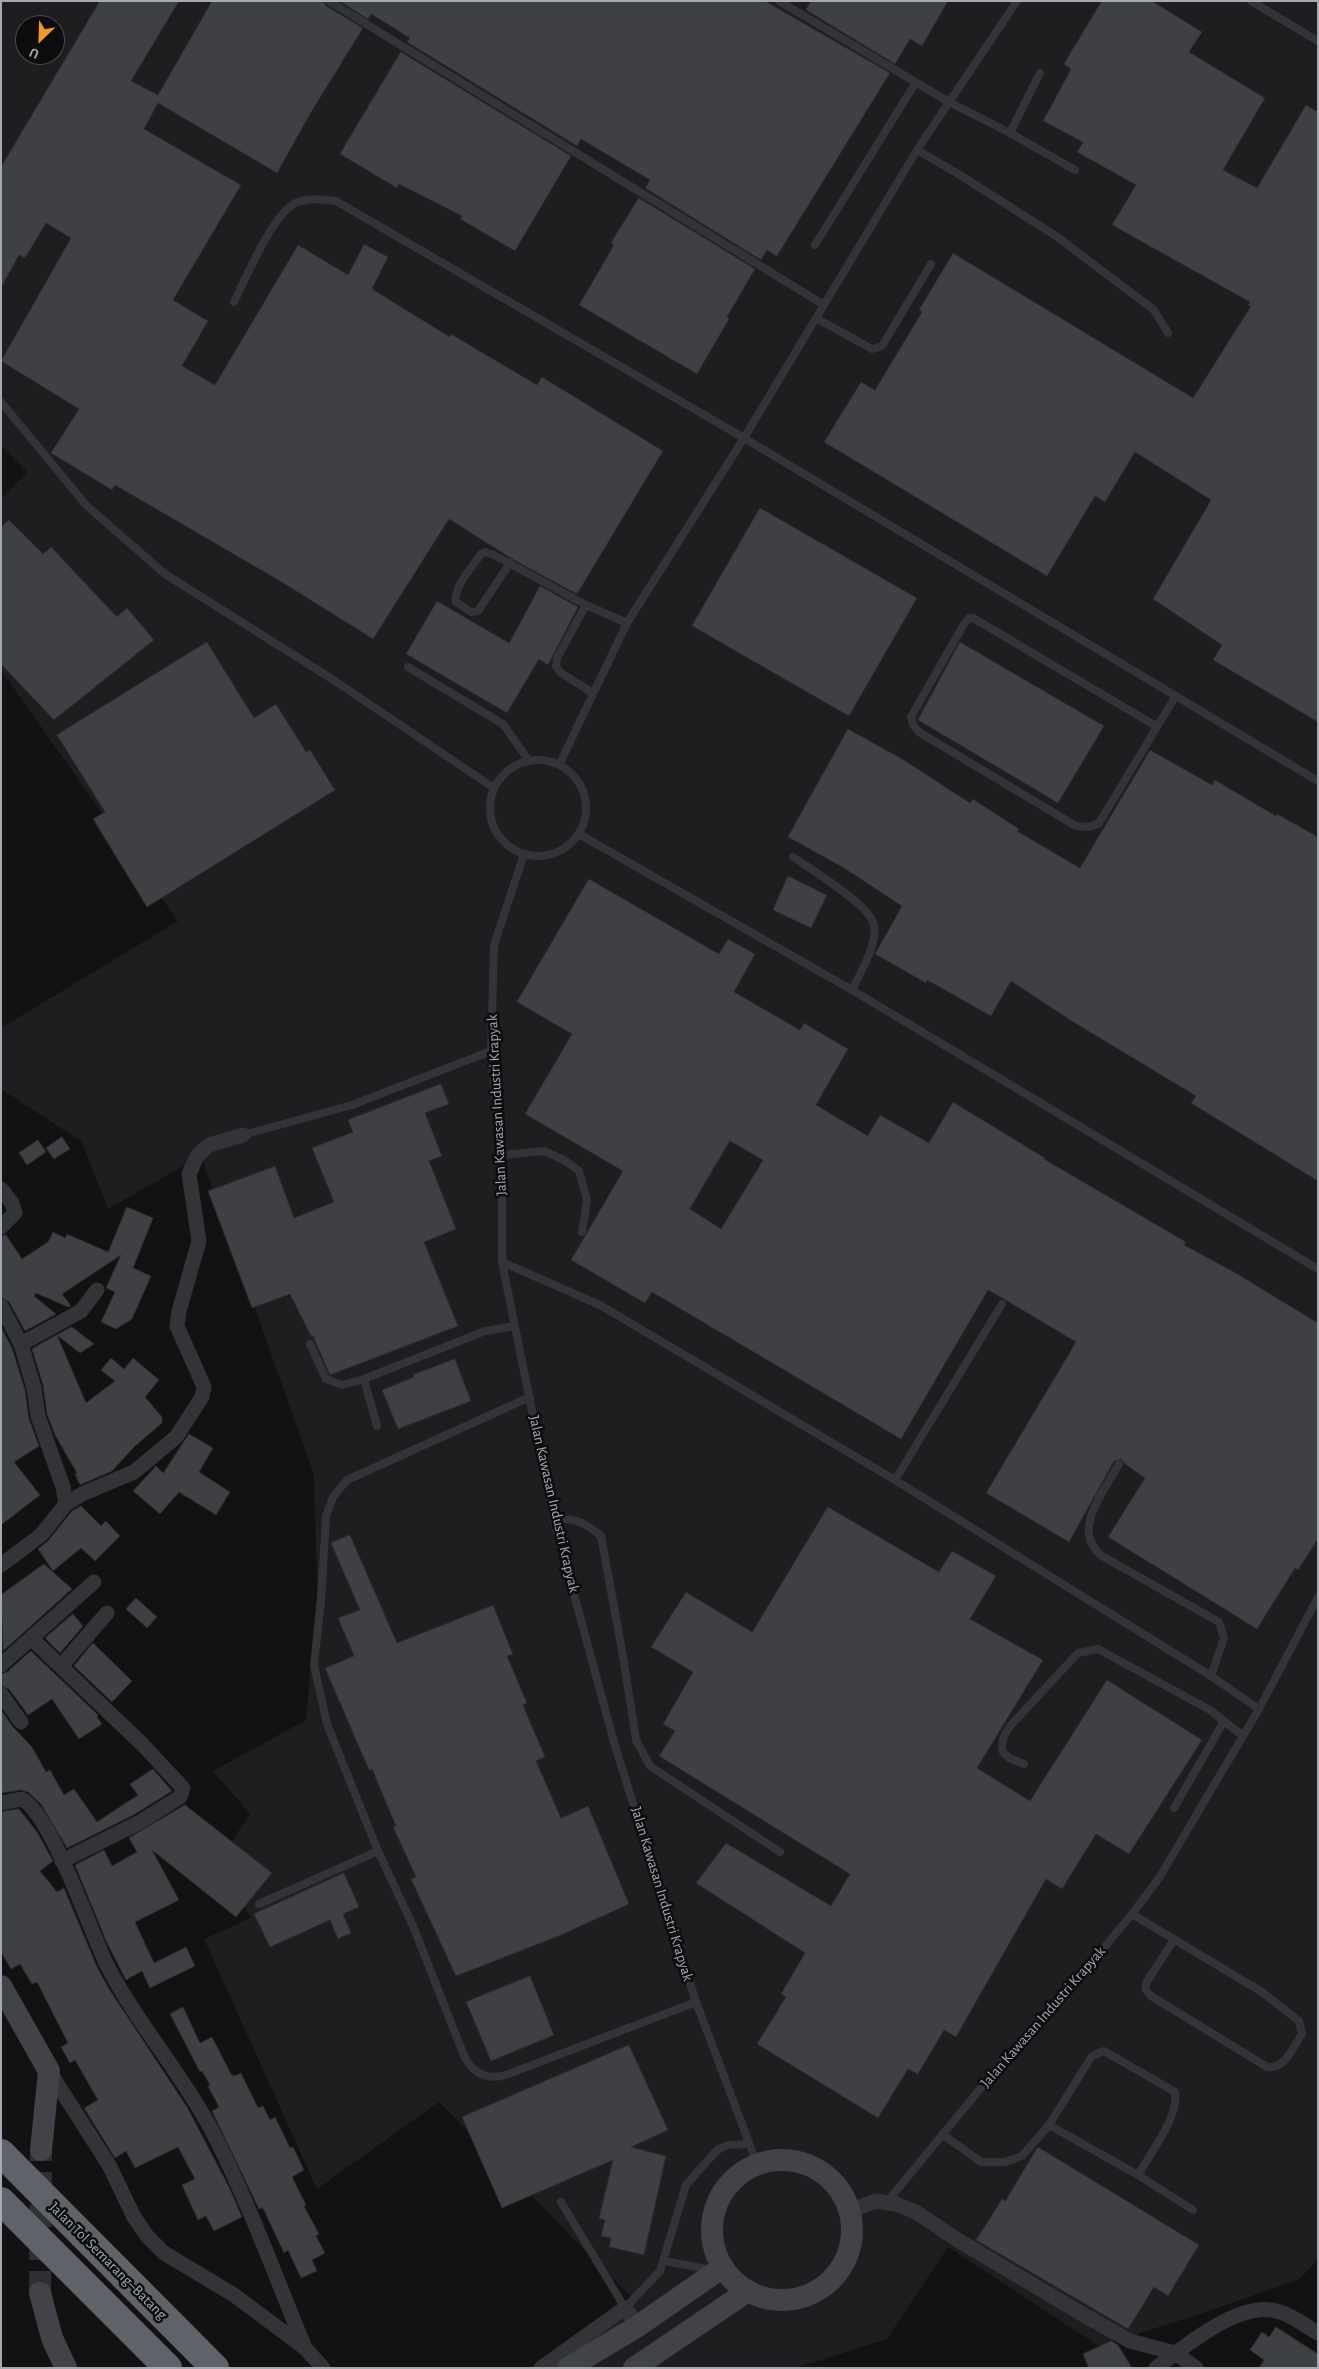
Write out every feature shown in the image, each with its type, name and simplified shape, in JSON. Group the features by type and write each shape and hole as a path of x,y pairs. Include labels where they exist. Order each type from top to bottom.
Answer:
{"highway":[{"name":"Jalan Tol Semarang–Batang","path":"1,2153 216,2368"},
{"path":"1,2201 168,2368"}],"street":[{"path":"1,1565 41,1534 66,1504 82,1494 134,1472 176,1438 202,1397 204,1387 177,1326 179,1311 199,1241 189,1174 197,1156 209,1144 242,1135"},
{"path":"1,1188 12,1203 15,1213 1,1227"},
{"path":"21,1344 81,1311 97,1290"},
{"path":"1,1306 21,1344 34,1388 38,1416 63,1487 66,1504"},
{"path":"1,1665 94,1582"},
{"path":"61,1666 107,1613"},
{"path":"31,1638 142,1744 183,1788 180,1797 140,1822 62,1861"},
{"path":"1,1694 21,1722"},
{"path":"1,1803 22,1799 31,1804 62,1861 105,1961 119,1988 210,2128 248,2208 305,2348"},
{"path":"1,1986 49,2071 109,2165 134,2217 147,2236 164,2253 234,2295 305,2348 323,2368"},
{"path":"41,2150 49,2071"},
{"path":"786,2160 796,2161 815,2168 831,2179 843,2195 850,2211 853,2232 849,2252 840,2271 825,2286 806,2296 786,2300 765,2298 748,2291 720,2269 714,2248 712,2227 715,2207 725,2189 739,2174 757,2164 786,2160"},
{"path":"850,2211 876,2201 887,2202 916,2212 956,2240 1130,2341 1175,2353 1196,2368"},
{"path":"541,2368 720,2269"},
{"path":"634,2368 748,2291"},
{"path":"40,2293 52,2338 66,2368"},
{"path":"1156,2368 1175,2353 1228,2319 1242,2313 1259,2310 1280,2312 1318,2333"},
{"path":"568,2368 632,2317"}],"lane":[{"path":"329,1 824,305"},
{"path":"779,1 949,102 1010,133 1075,170"},
{"path":"559,765 626,623 744,438 917,150 1017,1"},
{"path":"1251,1 1318,41"},
{"path":"1010,133 1040,73"},
{"path":"815,245 916,82"},
{"path":"917,150 960,174 1056,236 1154,310 1168,333"},
{"path":"234,302 273,226 296,202 310,199 336,201 744,438 1318,781"},
{"path":"816,318 872,349 877,349 882,346 932,264"},
{"path":"1,402 86,505 165,574 332,678 494,788"},
{"path":"510,563 478,611 471,612 456,602 456,595 462,582 481,554 485,552 510,563 586,604 626,623"},
{"path":"586,604 557,658 556,666 561,673 593,693"},
{"path":"1156,726 973,618 968,618 964,624 911,717 913,725 919,732 1076,826 1090,827 1099,823 1175,697"},
{"path":"408,668 503,724 510,730 529,761"},
{"path":"544,760 559,765 573,774 582,788 586,803 586,820 579,834 568,846 555,853 540,856 524,854 510,847 498,835 492,820 490,804 494,788 503,776 515,766 529,761 544,760"},
{"path":"579,834 852,990 1318,1269"},
{"name":"Jalan Kawasan Industri Krapyak","path":"524,854 494,945 491,1051 502,1155 502,1262 554,1520 615,1746 696,2002 757,2164"},
{"path":"793,857 864,908 874,922 873,940 866,963 852,990"},
{"path":"242,1135 352,1104 491,1051"},
{"path":"502,1155 544,1151 564,1160 578,1171 587,1200 582,1232"},
{"path":"502,1262 600,1305 895,1480 1211,1676 1259,1709"},
{"path":"895,1480 1002,1304"},
{"path":"310,1344 326,1379 342,1385 364,1379 485,1331 514,1326"},
{"path":"364,1379 377,1426"},
{"path":"530,1397 347,1480 334,1497 326,1516 321,1601 314,1666 327,1724 378,1851 414,1926 469,2066 484,2077 495,2078 506,2075 696,2002"},
{"path":"1119,1464 1092,1514 1087,1536 1090,1545 1102,1556 1219,1622 1224,1638 1211,1676"},
{"path":"554,1520 569,1517 584,1523 601,1536 636,1740 650,1766 780,1852"},
{"name":"Jalan Kawasan Industri Krapyak","path":"887,2202 942,2134 1132,1914 1159,1878 1259,1709 1318,1597"},
{"path":"1024,1764 1009,1758 1003,1752 1002,1741 1011,1725 1078,1653 1088,1649 1098,1649 1210,1710 1243,1736"},
{"path":"1174,1808 1224,1720"},
{"path":"259,1904 378,1851"},
{"path":"1132,1914 1173,1941 1262,1992 1300,2021 1302,2034 1281,2065 1274,2068 1267,2067 1151,1996 1146,1990 1146,1983 1173,1941"},
{"path":"942,2134 981,2162 1005,2162 1022,2156 1049,2125 1092,2056 1104,2052 1116,2057 1175,2092 1177,2101 1173,2114 1138,2175"},
{"path":"1049,2125 1138,2175 1193,2210"},
{"path":"561,2202 632,2317 665,2261 680,2200 686,2185 717,2150 728,2145 749,2144"},
{"path":"665,2261 720,2269"}],"shaded area":[{"path":"1,1 1318,1 1318,2259 1300,2279 1197,2315 1099,2346 948,2247 887,2339 795,2368 541,2368 632,2298 439,2102 317,2189 204,1939 251,1918 217,1863 250,1814 213,1771 306,1720 317,1588 314,1475 201,1156 108,1209 82,1142 1,1089 1,1028 178,921 1,670 1,499 27,472 1,446"}],"building":[{"path":"100,1 179,1 131,81 158,95 212,1 323,1 326,6 363,28 310,114 277,173 158,103 144,129 241,185 173,300 208,321 182,366 215,385 298,245 348,275 364,244 388,257 372,289 450,337 451,334 537,385 542,377 663,451 577,594 514,560 449,519 373,639 280,581 115,485 112,490 51,453 79,409 1,361 71,238 46,223 25,258 19,255 1,288 1,167 62,65 65,65 65,60"},
{"path":"340,1 765,1 890,73 777,256 767,250 761,260 645,188 650,180 581,139 577,146 407,42 410,38 371,14 368,19"},
{"path":"811,1 948,1 922,46 910,39 895,64 806,10"},
{"path":"1102,1 1152,1 1202,32 1189,52 1265,98 1223,170 1257,188 1306,105 1318,112 1318,722 1213,660 1222,645 1153,599 1211,500 1135,452 1105,502 1095,496 1047,576 824,442 861,382 875,390 922,312 919,310 953,253 1193,398 1251,306 1248,305 1250,302 1112,225 1136,185 1077,152 1083,142 1043,121 1071,69 1064,64"},
{"path":"401,52 571,156 515,251 460,219 462,216 399,184 397,188 340,154"},
{"path":"639,198 755,269 697,374 579,305 614,245 611,243"},
{"path":"760,508 917,598 849,716 692,626"},
{"path":"9,520 43,554 51,547 117,617 127,608 154,640 54,720 1,664 1,527"},
{"path":"540,586 578,607 548,665 539,659 507,713 406,654 437,601 509,643"},
{"path":"207,642 254,718 276,704 306,752 310,750 335,790 147,907 93,819 105,812 57,735"},
{"path":"960,642 1104,726 1058,803 918,720"},
{"path":"848,729 904,760 970,803 973,799 1019,829 1017,831 1080,868 1150,750 1212,785 1215,780 1276,816 1277,814 1318,837 1318,1181 1191,1103 1196,1096 1070,1020 1011,981 991,1016 927,980 926,983 875,954 902,906 844,868 788,837"},
{"path":"788,876 827,895 811,928 773,910"},
{"path":"589,879 719,954 728,939 755,954 734,992 800,1030 804,1023 848,1049 816,1105 868,1136 880,1115 929,1143 953,1102 1044,1159 1186,1242 1184,1245 1234,1272 1318,1323 1318,1539 1298,1570 1295,1568 1257,1629 1108,1537 1145,1478 1121,1459 1114,1461 1069,1542 986,1493 1076,1342 988,1290 901,1439 652,1292 645,1303 571,1260 623,1171 525,1114 572,1034 517,1002","holes":["730,1141 763,1160 721,1229 690,1209"]},
{"path":"441,1084 449,1104 425,1113 442,1156 429,1161 456,1229 424,1242 458,1326 330,1375 313,1336 311,1336 290,1294 252,1308 208,1191 275,1166 294,1218 334,1202 312,1148 353,1132 348,1120"},
{"path":"62,1137 70,1149 54,1159 46,1148"},
{"path":"38,1140 46,1152 27,1165 19,1153"},
{"path":"127,1207 153,1218 133,1268 151,1276 132,1319 116,1329 101,1322 115,1292 106,1288 121,1255 62,1294 71,1306 68,1307 36,1293 34,1296 56,1314 25,1331 9,1302 1,1297 1,1236 6,1235 22,1259 48,1242 53,1232 65,1238 67,1234 108,1252"},
{"path":"1,1327 12,1348 25,1390 29,1419 39,1446 14,1462 40,1495 1,1525"},
{"path":"72,1327 94,1344 80,1353 57,1335"},
{"path":"57,1335 86,1403 115,1381 101,1370 111,1358 124,1369 133,1358 159,1380 145,1397 162,1417 162,1423 134,1447 112,1471 80,1485 75,1474 77,1473 55,1435 47,1414 43,1385 32,1349"},
{"path":"455,1359 471,1401 398,1429 382,1390 414,1377 413,1375"},
{"path":"189,1434 213,1448 199,1472 230,1492 216,1515 179,1492 160,1514 133,1491 156,1466 163,1473"},
{"path":"81,1506 101,1526 106,1521 120,1536 95,1561 81,1548 53,1571 38,1549 48,1541 72,1511"},
{"path":"828,1507 939,1572 952,1551 996,1576 970,1619 1043,1660 977,1768 1030,1801 1107,1680 1202,1740 1129,1854 1096,1834 1062,1889 1046,1879 956,2037 944,2030 918,2074 908,2069 878,2118 757,2044 786,1997 781,1994 805,1953 696,1883 726,1843 831,1906 850,1874 659,1756 675,1731 663,1724 693,1672 651,1647 686,1592 752,1632"},
{"path":"350,1535 397,1643 493,1605 513,1654 507,1656 527,1703 523,1705 545,1757 536,1761 561,1818 588,1806 629,1904 561,1935 456,1976 411,1879 416,1877 393,1827 396,1826 372,1769 369,1770 325,1668 354,1656 338,1618 360,1610 331,1543"},
{"path":"44,1564 72,1589 3,1651 1,1595"},
{"path":"136,1598 157,1617 147,1628 126,1609"},
{"path":"73,1614 83,1626 60,1653 45,1638"},
{"path":"93,1643 132,1681 112,1702 74,1666"},
{"path":"31,1651 98,1715 97,1717 102,1724 79,1739 52,1699 28,1715 9,1689 1,1685 1,1674 7,1672"},
{"path":"1,1710 13,1727 32,1747 46,1772 50,1770 64,1795 74,1789 97,1822 138,1795 130,1784 153,1769 172,1791 135,1814 67,1848 41,1804 28,1792 21,1790 1,1793"},
{"path":"185,1805 272,1873 236,1917 152,1850 179,1900 135,1922 154,1963 186,1947 195,1966 150,1988 142,1971 126,1980 107,1943 75,1865 104,1850 112,1866 137,1852 129,1838"},
{"path":"19,1809 37,1832 53,1861 40,1871 57,1892 64,1888 97,1967 109,1989 187,2107 229,2187 242,2217 214,2231 206,2216 198,2220 182,2185 195,2179 178,2147 135,2168 126,2151 115,2158 84,2108 98,2100 75,2060 70,2063 61,2047 68,2043 37,1982 32,1984 20,1964 11,1969 1,1952 1,1812"},
{"path":"344,1873 359,1907 343,1914 351,1933 338,1939 330,1920 270,1947 254,1914"},
{"path":"530,1976 554,2035 491,2061 466,2002"},
{"path":"183,2007 200,2043 212,2037 231,2074 234,2076 241,2073 258,2108 263,2106 270,2120 275,2117 290,2148 293,2147 304,2170 292,2177 306,2205 304,2206 319,2234 316,2236 325,2253 312,2260 317,2271 301,2278 288,2250 284,2253 263,2208 259,2209 212,2111 219,2107 208,2086 210,2085 202,2071 200,2072 170,2014"},
{"path":"629,2045 668,2130 631,2147 666,2156 644,2255 609,2247 611,2238 601,2236 605,2220 599,2218 613,2160 502,2208 462,2117"},
{"path":"1038,2147 1199,2245 1168,2296 1154,2287 1128,2329 976,2240 1002,2199 1005,2201"},
{"path":"1276,2327 1318,2354 1318,2368 1259,2368 1264,2360 1250,2350 1262,2332 1269,2337"},
{"path":"1112,2341 1118,2345 1132,2368 1089,2368 1083,2354"}],"tunnel":[{"path":"40,2293 41,2150"}]}
